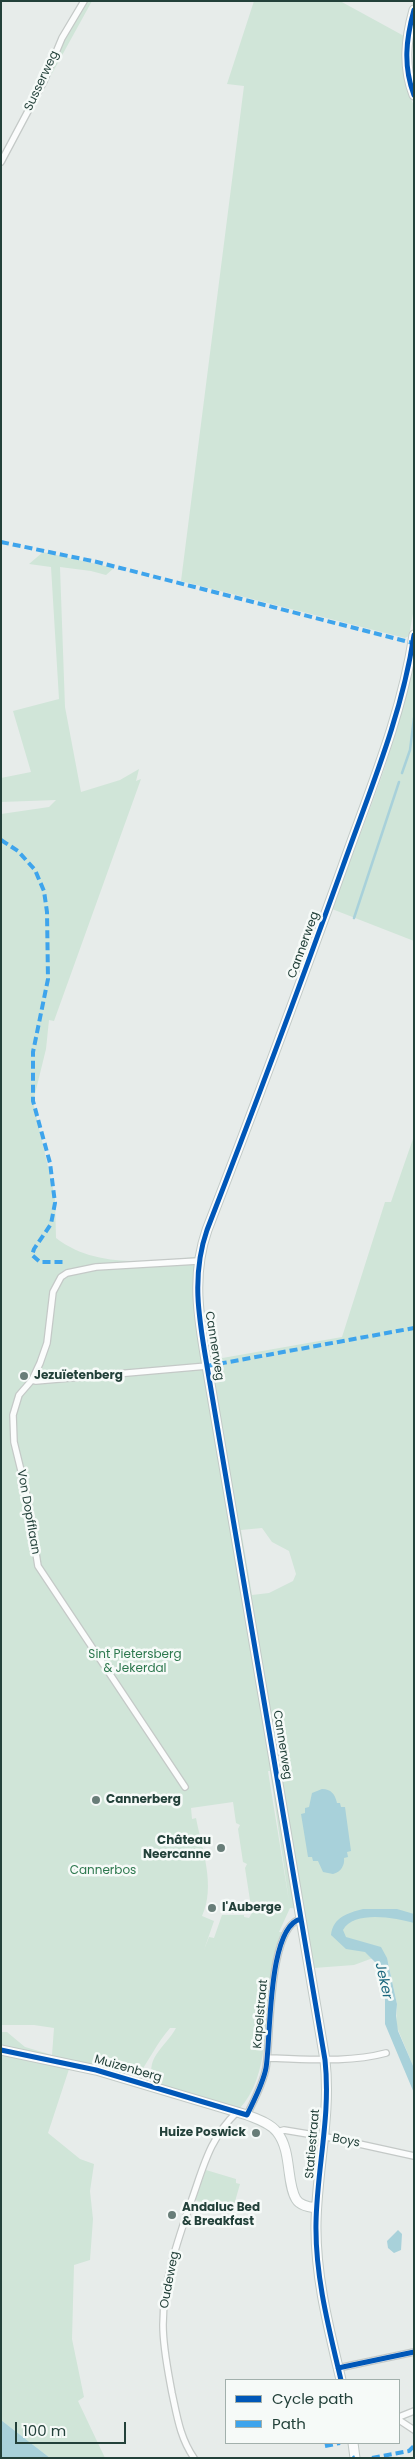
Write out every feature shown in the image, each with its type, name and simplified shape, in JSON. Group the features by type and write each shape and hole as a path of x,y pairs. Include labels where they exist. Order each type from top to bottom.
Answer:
{"main road":[{"path":"414,10 406,53 407,74 414,95"},
{"name":"Cannerweg","path":"309,1967 207,1366 196,1293 198,1261 206,1230 284,1031 387,744 403,692 413,640"},
{"name":"Statiestraat","path":"309,1967 325,2060 327,2089 325,2137 316,2208 316,2234 321,2289 341,2379"},
{"name":"Muizenberg","path":"1,2050 96,2070 247,2115 266,2123 277,2132"},
{"path":"277,2132 286,2154 296,2199 303,2206 316,2208"},
{"path":"353,2444 355,2458"}],"street":[{"name":"Susserweg","path":"1,162 44,81 62,38 84,1"},
{"name":"Von Dopfflaan","path":"186,1787 38,1566 13,1428 15,1402 32,1380 47,1343 53,1292 57,1283 67,1273 104,1266 198,1261"},
{"path":"32,1380 207,1366"},
{"name":"Kapelstraat","path":"247,2115 265,2076 268,2058 270,2005 276,1968 287,1929 294,1922 301,1919"},
{"path":"268,2058 325,2060 366,2058 386,2053"},
{"name":"Oudeweg","path":"194,2458 185,2442 175,2408 164,2347 165,2302 180,2235 202,2168 217,2132 237,2112"},
{"name":"Boys","path":"277,2132 284,2130 325,2137 414,2156"},
{"path":"338,2368 414,2352"},
{"path":"400,2418 414,2411"},
{"path":"400,2420 414,2430"}],"green space":[{"path":"83,1 92,1 28,117 64,32"},
{"path":"254,1 340,1 404,36 404,72 414,106 414,608 409,636 405,638 181,581 244,86 227,84"},
{"name":"Sint Pietersberg & Jekerdal","path":"43,552 114,568 106,575 60,567 65,707 81,792 120,780 139,769 136,781 141,779 54,1021 49,1020 46,1049 33,1102 55,1197 56,1238 72,1248 108,1259 147,1261 203,1256 201,1299 211,1360 342,1337 385,1202 391,1202 414,1136 414,2068 396,2025 397,2004 388,1962 373,1958 354,1965 314,1968 303,1909 290,1908 279,1932 283,1932 276,1968 272,1969 264,2043 257,2080 249,2096 239,2109 157,2084 151,2068 153,2061 156,2054 176,2028 170,2028 165,2034 138,2076 72,2060 48,2133 80,2159 94,2164 90,2191 93,2219 90,2260 74,2265 72,2339 84,2397 78,2401 105,2458 50,2458 1,2420 1,2032 7,2032 25,2047 52,2055 54,2028 34,2025 1,2025 1,814 49,807 56,800 1,802 1,778 31,772 13,711 59,699 51,567 29,564","holes":["262,1528 272,1542 289,1551 296,1574 293,1581 269,1593 252,1595 241,1530","268,1771 270,1771 289,1901","233,1802 236,1823 240,1825 238,1829 243,1862 247,1864 245,1868 252,1913 249,1918 244,1917 244,1915 222,1915 214,1938 209,1937 204,1950 214,1921 202,1916 208,1892 207,1867 196,1818 192,1819 191,1808"]},
{"path":"414,657 414,941 332,909 389,753 399,722"},
{"path":"206,2170 236,2179 236,2183 240,2184 232,2212 195,2200"}],"water":[{"path":"322,1789 330,1791 337,1803 340,1803 341,1807 345,1807 351,1851 347,1852 348,1857 344,1858 342,1868 333,1874 323,1872 318,1861 313,1861 312,1857 308,1857 301,1814 305,1813 305,1808 309,1807 312,1793"},
{"name":"Jeker","path":"363,1909 397,1909 414,1914 414,1923 376,1917 356,1920 348,1924 343,1930 346,1937 381,1947 387,1958 397,2004 398,2031 414,2068 414,2093 385,2024 385,1992 376,1963 365,1952 346,1949 331,1935 332,1929 338,1920 347,1914"},
{"path":"398,2230 402,2234 401,2250 394,2253 388,2248 387,2241"},
{"path":"1,2420 50,2458 1,2458"}],"waterway":[{"path":"402,773 410,750 414,718"},
{"path":"354,918 399,782"}],"marked path":[{"path":"1,542 97,562 413,643"},
{"path":"1,840 18,851 35,870 44,891 47,912 48,979 33,1052 33,1101 50,1163 55,1203 51,1224 32,1255 40,1262 64,1262"},
{"path":"207,1366 414,1328"},
{"path":"325,2446 335,2444"},
{"path":"372,2458 409,2451 414,2446"}],"cycle path":[{"path":"414,10 407,52 408,74 414,95"},
{"path":"341,2379 320,2283 316,2243 317,2202 326,2101 325,2060 204,1349 199,1314 198,1281 199,1264 207,1230 293,1003 384,752 402,694 414,635"},
{"path":"1,2050 96,2070 247,2115 265,2074 276,1962 282,1941 290,1926 301,1919"},
{"path":"338,2368 414,2352"}],"place":[{"name":"Jezuïetenberg","path":"24,1376"},
{"name":"Cannerberg","path":"96,1800"},
{"name":"Château Neercanne","path":"221,1848"},
{"name":"l'Auberge","path":"212,1908"},
{"name":"Huize Poswick","path":"256,2133"},
{"name":"Andaluc Bed & Breakfast","path":"172,2215"}],"park label":[{"name":"Cannerbos","path":"103,1871"}]}
